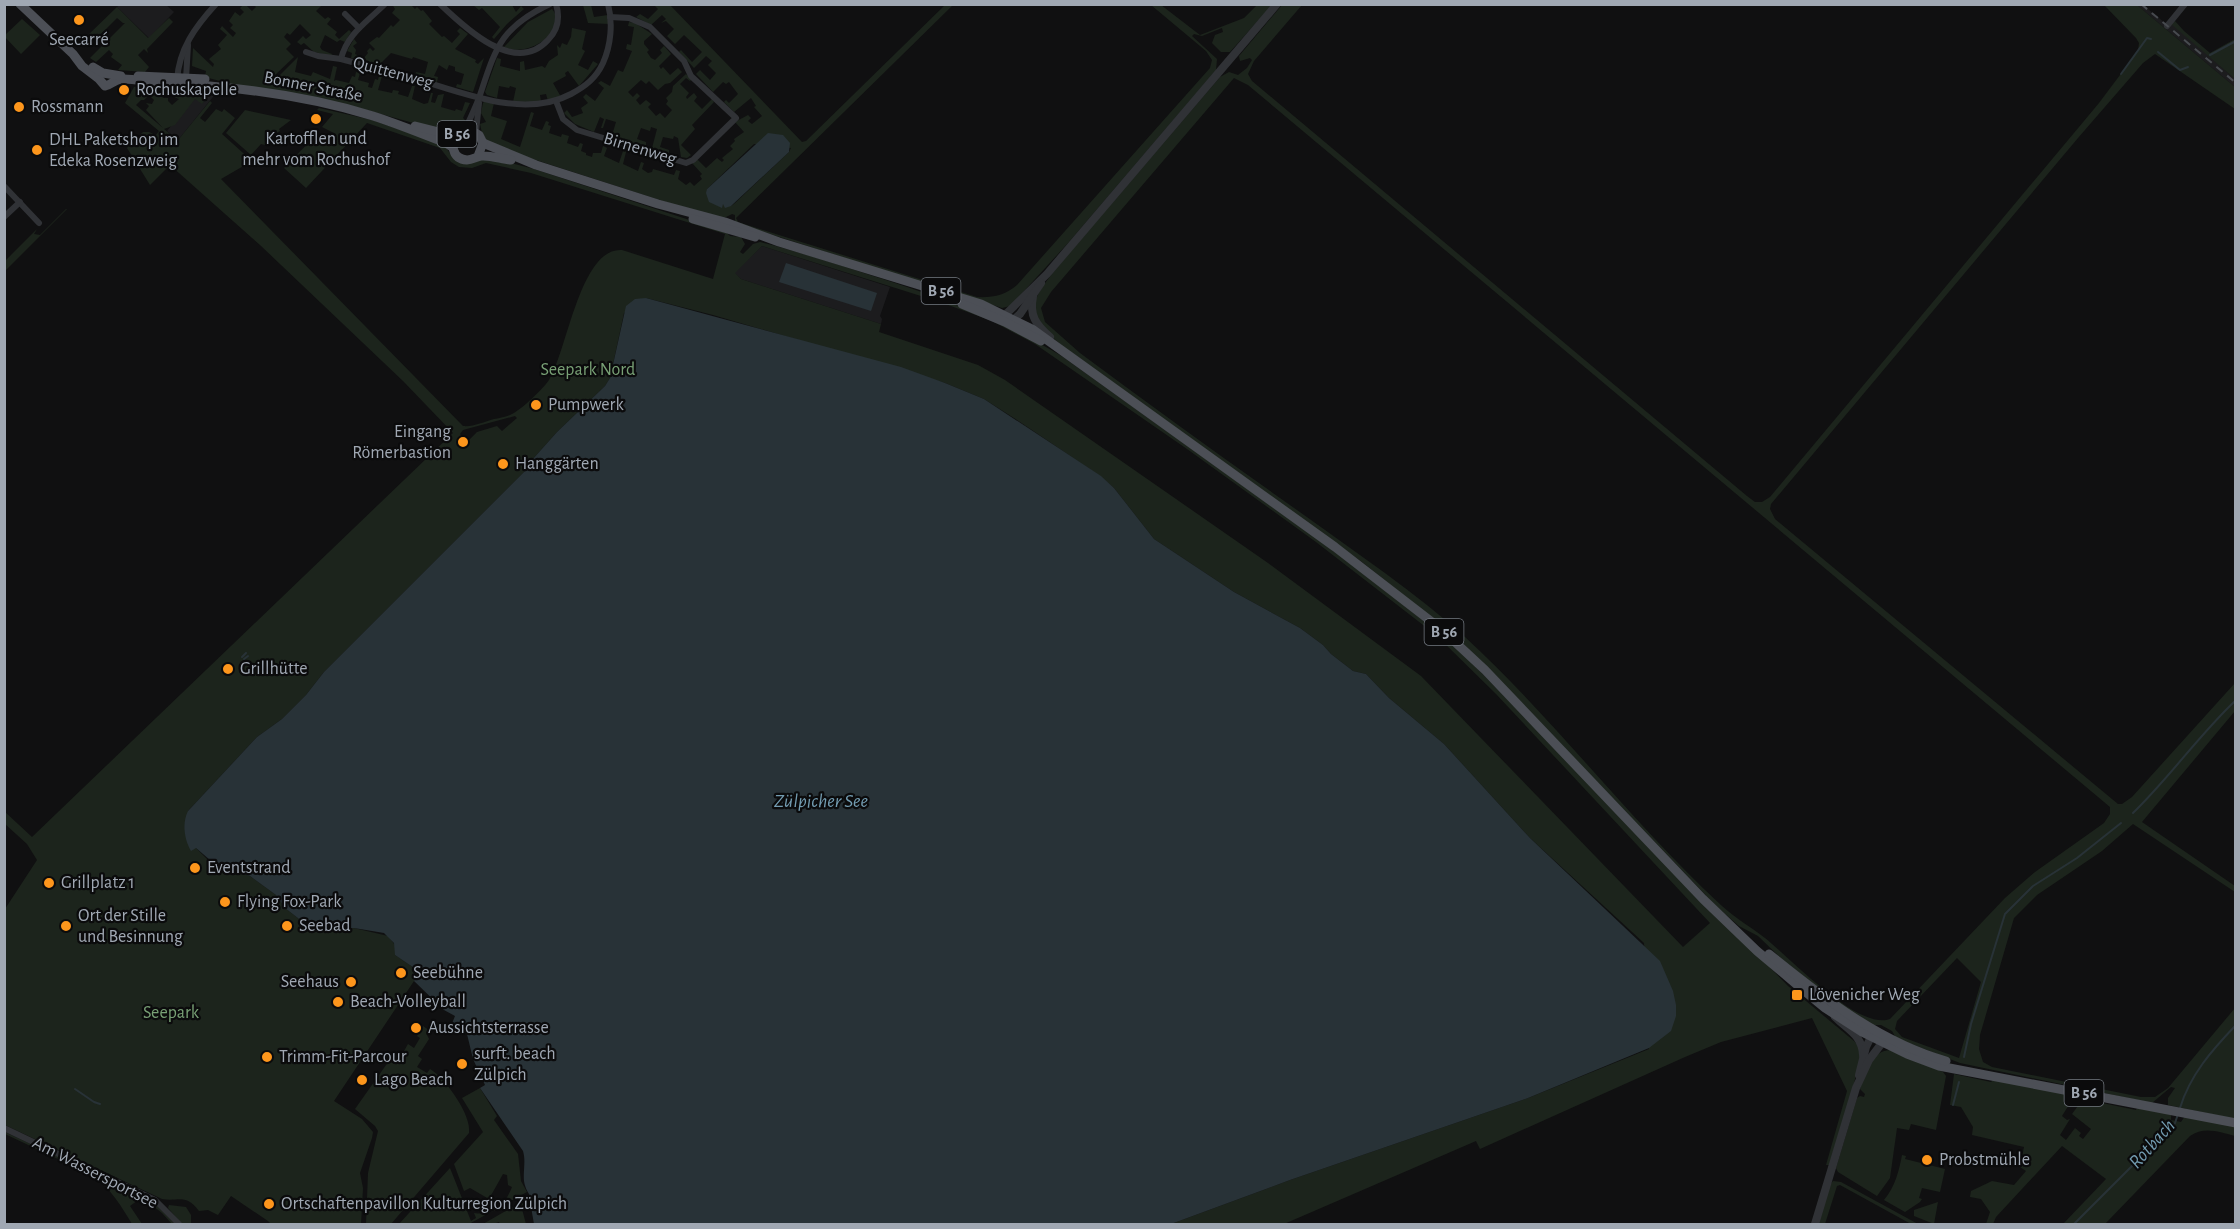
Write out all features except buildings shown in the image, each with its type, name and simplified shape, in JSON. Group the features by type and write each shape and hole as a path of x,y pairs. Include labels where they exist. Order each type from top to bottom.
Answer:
{"main road":[{"name":"Bonner Straße","path":"20,4 73,54 82,66 106,78 211,80 233,88 313,101 443,133 461,132"},
{"name":"Bonner Straße","path":"386,120 452,147"},
{"name":"B 56","path":"536,165 478,156 471,160 463,160 457,156 452,147 461,132 476,132 483,143 536,165 658,204 691,218 943,291 1009,320 1072,356 1111,387"},
{"name":"B 56","path":"478,156 483,143"},
{"name":"B 56","path":"1009,320 1111,387 1335,547 1441,629 1485,670 1685,881 1763,957 1825,1008 1885,1040 1938,1059 1997,1076 2235,1123"},
{"name":"B 56","path":"1734,928 1873,1033"}],"street":[{"path":"181,81 188,41 195,28 216,4"},
{"name":"Quittenweg","path":"385,4 348,40 341,59 496,101 527,105 556,101 583,88 598,72 607,53 610,17 608,4"},
{"path":"440,4 475,35 498,47 519,53 540,46 550,38 556,27 558,15 556,4"},
{"path":"461,132 479,96 488,66 498,47 513,28 536,8 550,4"},
{"path":"1009,320 1277,4"},
{"path":"2167,26 2185,4"},
{"path":"345,14 359,28"},
{"name":"Birnenweg","path":"556,101 563,118 577,130 686,163 693,160 736,118 691,76 684,61 650,27 629,18 610,17"},
{"path":"306,52 341,59"},
{"path":"476,132 479,96"},
{"path":"4,186 39,223"},
{"path":"4,217 20,202"},
{"path":"1009,320 1034,297 1047,274"},
{"name":"B 56","path":"1034,297 1031,310 1035,323 1072,356"},
{"path":"1825,1008 1857,1035 1862,1045 1863,1055"},
{"path":"1815,1224 1856,1088 1863,1055 1873,1033"},
{"path":"1856,1088 1869,1060 1885,1040"},
{"name":"Am Wassersportsee","path":"4,1128 155,1200 179,1224"}],"shaded area":[{"path":"120,5 166,5 174,12 149,38 117,7"},
{"path":"2137,5 2143,5 2165,23 2168,21 2176,27 2235,79 2235,87"},
{"path":"200,90 217,92 178,140 167,131"},
{"path":"762,246 890,287 880,316 881,324 741,279 734,273"}],"green space":[{"path":"392,4 410,4 415,9 417,7 423,10 432,21 429,24 452,43 460,34 457,31 460,28 468,34 455,49 476,60 478,64 484,58 473,92 456,87 457,84 461,85 464,74 455,71 455,67 449,65 447,70 439,65 434,76 438,77 437,82 415,75 416,72 425,74 428,62 413,57 412,59 391,53 379,65 351,58 352,53 347,51 354,39 357,43 353,46 356,50 355,54 364,58 370,48 373,51 375,49 369,43 379,38 391,25 393,27 400,20 392,13 395,9"},
{"path":"243,5 252,11 256,7 254,5 322,5 316,11 325,19 328,17 331,19 327,24 337,32 335,35 339,39 349,30 351,32 345,42 340,40 337,42 325,35 320,47 332,54 331,56 314,52 304,43 301,45 297,42 303,36 306,39 311,35 300,24 290,35 287,33 284,37 291,44 286,49 294,57 274,76 267,75 266,78 275,80 298,57 295,72 311,76 313,72 330,79 333,66 337,67 334,81 349,83 352,76 355,77 356,72 360,73 358,80 369,83 368,87 372,88 380,72 392,75 391,78 382,76 378,90 392,93 393,90 399,91 398,94 408,97 412,86 415,86 412,99 424,104 428,103 433,93 431,102 435,103 438,95 444,94 441,107 455,111 456,109 462,111 465,102 470,103 463,118 466,121 454,131 435,129 352,106 231,84 205,77 206,71 192,66 193,48 213,67 214,64 209,59 221,49 218,45 227,35 220,29 222,26 233,37 236,33 230,28 233,25 229,21 235,12 240,16 244,12 240,8"},
{"path":"473,5 512,5 516,12 521,6 524,9 494,39 492,37 500,27 482,8 479,10"},
{"path":"583,5 591,5 594,17 608,15 609,24 588,23"},
{"path":"654,5 670,5 802,142 806,141 945,5 953,5 736,218 738,222 983,297 1003,293 1017,285 1210,68 1212,60 1206,51 1151,5 1161,5 1200,35 1244,18 1257,5 1272,5 1230,52 1221,52 1212,43 1215,35 1223,32 1222,28 1202,36 1194,34 1192,36 1217,59 1216,70 1069,242 1010,306 1002,308 735,223 735,215 732,214 724,218 669,203 489,145 480,124 486,122 481,113 485,101 494,103 491,116 507,121 501,139 520,147 531,112 534,113 530,126 542,130 546,121 549,122 548,125 551,126 549,133 561,137 562,134 569,136 567,143 578,147 580,143 583,144 581,151 586,155 592,157 593,153 601,153 603,146 607,148 604,156 619,163 624,148 632,150 631,153 626,152 623,164 638,171 641,162 644,163 642,169 648,173 653,169 674,175 676,170 680,171 678,179 686,185 690,182 694,186 702,179 700,176 702,174 692,163 697,159 706,168 717,158 722,162 724,160 722,158 733,149 730,146 735,141 734,139 744,132 735,122 748,115 751,118 748,121 752,124 762,116 754,107 756,106 751,98 734,112 724,102 726,100 729,103 738,94 729,82 726,84 723,82 713,92 696,74 700,70 710,80 716,73 708,65 712,61 706,56 694,68 679,52 681,50 692,62 702,52 684,35 675,44 667,36 674,29 666,21 661,23 666,19 662,15 651,25 636,17 640,14 648,19 658,9","holes":["754,144 791,148 731,206 723,204 707,189"]},
{"path":"1282,5 1302,5 1254,61 1248,74 1252,81 1755,502 1762,502 1770,497 2099,103 2138,51 2139,43 2136,38 2104,5 2137,5 2235,87 2235,109 2155,54 2143,63 1771,504 1770,509 1775,519 2118,804 2132,797 2235,683 2235,711 2142,822 2235,886 2235,892 2133,824 2102,851 2037,895 2014,918 1980,1035 1979,1049 1983,1062 1992,1067 2141,1097 2155,1097 2168,1088 2235,1008 2235,1119 2168,1105 2168,1098 2175,1088 2171,1087 2152,1103 1960,1063 1896,1038 1892,1031 1881,1025 1870,1025 1851,1013 1784,961 1758,936 1739,926 1718,908 1454,635 1362,562 1064,347 1046,331 1039,322 1034,305 1046,282 1220,77 1229,72 1238,75 1247,68 1252,60 1250,58 1240,61 1239,56","holes":["1234,78 1248,85 2110,807 2110,814 2104,823 2035,872 2005,898 1890,1019 1876,1020 1843,1004 1765,938 1732,915 1656,840 1531,703 1446,620 1386,574 1080,353 1045,322 1041,308 1051,292","1957,958 1981,982 1959,1058 1902,1037 1895,1029 1897,1021"]},
{"path":"117,7 148,38 169,18 173,22 147,49 148,53 144,49 138,55 149,67 145,72 118,70 122,65 111,57 113,54 109,50 96,62 90,58 125,23 117,18 97,38 94,35 89,40 86,37"},
{"path":"552,9 556,17 555,25 544,40 525,49 514,50 504,47 528,22"},
{"path":"22,19 40,35 21,54 4,36"},
{"path":"2175,21 2210,53 2235,39 2235,79 2171,24"},
{"path":"629,22 635,23 652,34 644,41 651,58 655,60 662,53 660,50 664,46 671,54 659,66 661,69 663,67 670,75 678,68 682,72 658,90 649,81 646,84 641,80 628,92 633,97 637,93 640,96 636,100 640,105 646,100 651,104 648,107 656,116 660,113 665,118 672,110 666,104 668,101 666,98 672,92 673,86 686,74 692,79 690,81 686,78 680,84 689,93 687,99 694,93 697,97 694,101 702,109 712,99 714,102 692,125 695,129 681,145 691,155 687,158 681,157 678,138 674,136 673,139 663,137 660,147 669,150 669,153 652,148 657,129 651,127 650,131 641,128 637,139 646,142 646,146 606,136 608,131 613,132 616,122 606,119 601,128 604,119 600,117 594,132 575,124 564,113 567,110 572,117 583,113 581,108 588,103 583,97 586,94 595,101 604,88 598,83 601,81 610,86 618,70 623,72 632,51 626,49 627,44 631,45 634,27 628,26"},
{"path":"572,28 586,31 582,49 585,51 578,65 588,70 593,61 598,64 579,86 568,71 565,73 566,76 553,83 561,97 548,101 546,94 540,95 541,102 513,102 516,88 510,86 509,88 499,86 497,98 487,95 485,92 497,58 501,59 500,66 520,71 520,62 524,61 525,70 542,66 545,68 549,61 558,55 557,45 560,48 562,43 567,45"},
{"path":"134,87 146,87 148,96 136,105 163,128 146,110 149,106 146,103 152,104 154,100 150,96 151,88 156,89 164,98 168,98 172,105 179,99 174,97 174,89 212,91 202,104 195,99 175,125 164,129 178,140 210,101 212,103 200,118 205,122 216,109 222,112 224,109 235,118 222,134 252,161 221,179 463,426 475,425 512,414 546,384 556,366 585,282 595,265 608,254 622,250 713,279 725,234 531,173 486,163 472,168 459,167 451,162 440,148 367,123 306,188 284,168 317,134 322,135 321,140 336,145 336,134 322,127 333,114 317,110 319,108 372,120 444,145 452,156 511,163 534,169 726,232 730,236 741,237 745,244 740,252 743,254 753,244 760,242 895,283 993,320 1063,357 1330,548 1438,632 1465,656 1788,986 1860,1047 1861,1054 1852,1092 1829,1165 1826,1165 1847,1091 1812,1018 1721,1042 1480,1149 1476,1141 1284,1224 1171,1224 1290,1180 1528,1098 1649,1049 1644,943 1530,838 1444,744 1389,698 1366,674 1353,671 1300,628 1234,592 1154,539 1114,488 1017,420 984,399 945,383 713,315 646,298 624,313 610,378 605,386 557,432 532,460 530,466 324,672 306,695 282,719 257,737 188,811 196,848 210,862 247,874 276,895 285,908 303,922 328,930 354,928 388,936 395,945 395,955 420,972 334,1101 362,1119 373,1132 360,1173 363,1188 361,1224 271,1224 231,1196 218,1215 208,1210 199,1211 186,1200 162,1199 5,1125 5,909 37,860 27,844 5,824 4,811 32,837 453,433 403,381 260,245 170,165 150,185 127,148 143,132 156,135 159,131 125,103","holes":["762,246 940,302 992,321 1035,344 1187,449 1316,542 1436,635 1496,694 1710,923 1683,947 1421,676 1268,563 1005,380 978,365 879,332 881,324 741,279 735,273","515,416 517,418 502,431 497,426 477,432 467,442 460,434 463,430"]},
{"path":"245,110 291,120 251,155 226,133"},
{"path":"66,209 5,271 5,261 37,229 34,234 40,235"},
{"path":"423,1026 430,1031 427,1035 429,1039 418,1056 422,1059 417,1067 427,1073 430,1069 450,1088 462,1107 469,1125 469,1133 391,1224 366,1224 368,1173 378,1131 355,1109 391,1058 397,1062 408,1044 414,1048"},
{"path":"1890,1050 1943,1072 1946,1076 1936,1130 1911,1124 1909,1130 1897,1128 1890,1178 1877,1196 1838,1172 1836,1168 1857,1098 1864,1097 1865,1094 1860,1089 1867,1070 1878,1054"},
{"path":"1954,1074 1991,1082 1994,1079 2075,1095 2062,1116 2067,1120 2070,1119 2060,1135 2066,1140 2075,1128 2081,1133 2079,1136 2083,1139 2091,1129 2072,1114 2083,1099 2136,1110 2137,1108 2171,1114 2171,1120 2181,1122 2185,1116 2235,1126 2235,1136 2201,1131 2190,1136 2105,1224 2063,1224 2106,1179 2062,1146 1996,1217 1993,1224 1986,1224 1990,1212 1981,1199 1970,1197 1971,1191 1992,1181 2014,1185 2026,1171 2020,1167 2024,1147 1972,1135 1973,1127 1961,1107 1950,1105"},
{"path":"480,1088 497,1116 494,1120 518,1154 521,1181 527,1192 499,1207 506,1200 512,1187 508,1185 507,1175 503,1174 489,1199 470,1188 464,1191 454,1164 483,1132 462,1098"},
{"path":"5,1132 151,1200 175,1224 172,1224 142,1197 130,1206 142,1224 132,1224 111,1192 94,1176"},
{"path":"1902,1155 1906,1156 1905,1159 1945,1169 1940,1192 1922,1188 1920,1202 1905,1212 1884,1200 1896,1179"},
{"path":"450,1168 471,1221 476,1218 474,1213 491,1212 469,1224 399,1224"},
{"path":"1833,1181 1841,1182 1918,1224 1911,1224 1840,1185 1837,1186 1825,1224 1818,1224"},
{"path":"525,1200 522,1209 526,1224 500,1224 499,1222 483,1224"},
{"path":"1938,1202 1934,1224 1914,1216 1914,1210"},
{"path":"169,1205 186,1207 191,1215 191,1224 182,1224 168,1208"}],"water":[{"path":"768,133 783,135 790,143 789,152 731,206 725,208 723,204 722,208 709,202 707,189"},
{"path":"786,263 877,293 871,311 779,282"},
{"name":"Zülpicher See","path":"646,298 901,367 945,383 984,399 1101,476 1114,488 1154,539 1234,592 1300,628 1353,671 1366,674 1389,698 1444,744 1530,838 1660,961 1673,991 1676,1005 1676,1016 1671,1031 1649,1048 1528,1098 1290,1180 1171,1224 534,1224 532,1200 524,1181 523,1151 480,1088 485,1085 473,1059 467,1034 460,1033 451,1026 455,1016 444,1010 414,981 420,972 395,955 394,943 384,933 354,928 328,930 303,922 285,908 276,895 250,876 217,866 196,848 191,851 184,826 188,811 257,737 282,719 306,695 324,672 530,466 532,460 557,432 605,386 610,378 626,306 635,299"}],"waterway":[{"path":"2121,74 2147,38 2151,39"},
{"path":"2210,55 2234,42"},
{"path":"2158,52 2180,70 2188,67"},
{"path":"242,657 246,653"},
{"path":"244,659 248,656"},
{"path":"2133,813 2236,700"},
{"path":"1964,1057 1971,1024 2005,914 2033,886 2077,858 2121,823"},
{"name":"Rotbach","path":"2180,1108 2184,1096 2203,1063 2236,1025"},
{"path":"1953,1105 1959,1082"},
{"path":"75,1089 100,1104"},
{"name":"Rotbach","path":"2074,1224 2175,1123 2178,1114"}],"railway":[{"path":"2141,4 2236,83"}],"place":[{"name":"Seecarré","path":"79,20"},
{"name":"Rochuskapelle","path":"124,90"},
{"name":"Rossmann","path":"19,107"},
{"name":"Kartofflen und mehr vom Rochushof","path":"316,119"},
{"name":"DHL Paketshop im Edeka Rosenzweig","path":"37,150"},
{"name":"Pumpwerk","path":"536,405"},
{"name":"Eingang Römerbastion","path":"463,442"},
{"name":"Hanggärten","path":"503,464"},
{"name":"Grillhütte","path":"228,669"},
{"name":"Eventstrand","path":"195,868"},
{"name":"Grillplatz 1","path":"49,883"},
{"name":"Flying Fox-Park","path":"225,902"},
{"name":"Ort der Stille und Besinnung","path":"66,926"},
{"name":"Seebad","path":"287,926"},
{"name":"Seebühne","path":"401,973"},
{"name":"Seehaus","path":"351,982"},
{"name":"Lövenicher Weg","path":"1797,995"},
{"name":"Beach-Volleyball","path":"338,1002"},
{"name":"Aussichtsterrasse","path":"416,1028"},
{"name":"Trimm-Fit-Parcour","path":"267,1057"},
{"name":"surft. beach Zülpich","path":"462,1064"},
{"name":"Lago Beach","path":"362,1080"},
{"name":"Probstmühle","path":"1927,1160"},
{"name":"Ortschaftenpavillon Kulturregion Zülpich","path":"269,1204"}],"park label":[{"name":"Seepark Nord","path":"588,370"},
{"name":"Seepark","path":"171,1013"}]}
